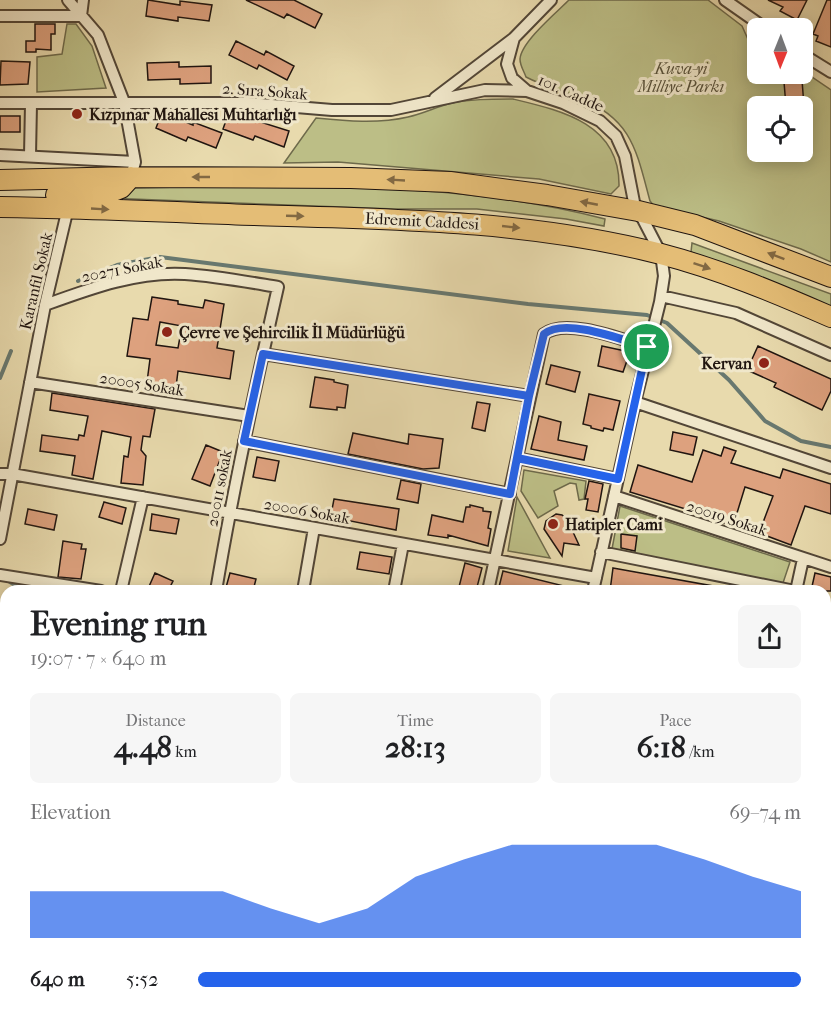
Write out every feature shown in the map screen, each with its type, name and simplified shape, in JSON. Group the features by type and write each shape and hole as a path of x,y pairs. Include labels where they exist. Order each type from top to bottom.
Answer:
{"highway":[{"path":"0,199 32,195 106,194 121,188 133,170"},
{"path":"0,180 133,170 450,182 547,195 638,211 695,225 831,277"},
{"name":"Edremit Caddesi","path":"0,207 466,223 531,230 661,254 774,292 831,317"}],"street":[{"path":"0,155 30,155 133,170 124,102 98,35 68,0"},
{"path":"81,16 83,0"},
{"path":"431,101 514,38 551,0"},
{"path":"725,0 751,18"},
{"path":"741,11 745,0"},
{"path":"0,16 81,16"},
{"name":"101. Cadde","path":"514,38 507,64 512,78 527,91 563,103 600,121 616,136 626,156 634,202 661,254"},
{"path":"813,61 831,72"},
{"name":"2. Sıra Sokak","path":"0,103 248,103 332,110 391,110 485,90 527,91"},
{"path":"30,155 31,104"},
{"name":"Karanfil Sokak","path":"0,538 45,305 68,208"},
{"path":"594,585 647,347 660,299 664,276 661,254"},
{"name":"20271 Sokak","path":"45,305 97,286 148,276 184,274 278,286"},
{"name":"20011 sokak","path":"217,585 229,513 278,286"},
{"path":"660,299 736,313 831,355"},
{"path":"490,585 544,334 549,330 565,328 598,333 647,347"},
{"path":"263,354 529,396"},
{"name":"20005 Sokak","path":"30,382 249,416"},
{"path":"635,402 831,468"},
{"path":"244,441 510,494"},
{"path":"517,458 618,479"},
{"name":"20006 Sokak","path":"0,474 12,474 596,578"},
{"name":"20019 Sokak","path":"614,496 831,567"},
{"path":"122,585 143,497"},
{"path":"304,585 314,528"},
{"path":"395,585 403,544"},
{"path":"601,552 765,585"},
{"path":"796,585 803,559"},
{"path":"0,574 65,585"}],"green space":[{"name":"Kuva-yi Milliye Parkı","path":"569,0 708,0 742,26 747,37 747,84 813,84 813,78 831,90 831,262 801,249 719,221 654,206 650,201 635,151 621,126 596,106 526,77 520,62 522,52 526,44"},
{"path":"67,24 76,24 92,46 106,88 37,92 37,57 62,54"},
{"path":"513,99 569,115 599,134 610,148 617,165 619,186 611,194 539,179 338,162 284,163 316,118 385,121 413,116 456,102"},
{"path":"230,186 372,188 466,194 559,208 605,219 604,226 566,219 477,209 395,209 106,198 135,188"},
{"path":"692,243 831,294 831,310 691,252"},
{"path":"524,470 586,481 584,499 579,500 576,484 570,483 554,491 558,506 538,518 521,491"},
{"path":"517,497 550,558 508,551"},
{"path":"620,506 790,562 783,583 612,549"}],"building":[{"path":"148,0 180,5 180,1 212,5 209,21 178,17 178,21 146,16"},
{"path":"246,0 294,0 322,14 315,28 287,14 284,18"},
{"path":"768,0 807,0 798,18 780,11 783,7"},
{"path":"827,0 831,0 831,47 816,41 818,36 813,34"},
{"path":"35,24 55,24 55,34 51,34 51,50 36,49 36,52 26,52 26,41 35,41"},
{"path":"236,41 264,55 266,51 294,66 287,80 259,65 257,69 229,55"},
{"path":"1,61 30,62 28,84 0,85"},
{"path":"179,62 179,67 211,66 211,83 180,84 180,79 148,80 147,63"},
{"path":"784,84 802,84 803,96 785,96"},
{"path":"162,112 193,125 193,122 222,133 216,148 188,137 186,141 156,128"},
{"path":"229,112 289,131 284,147 255,136 253,140 223,129"},
{"path":"0,116 20,116 20,132 0,132"},
{"path":"152,297 203,308 205,300 224,304 217,348 234,351 230,379 178,371 176,387 150,385 147,382 150,359 127,356 133,318 148,320","holes":["160,322 182,326 178,348 156,345"]},
{"path":"602,346 630,352 623,372 598,366"},
{"path":"758,346 831,379 831,391 822,410 774,387 776,383 747,370"},
{"path":"551,365 580,372 575,392 546,384"},
{"path":"315,377 348,385 345,408 337,407 337,410 310,407"},
{"path":"52,393 155,409 150,437 143,436 141,450 146,456 143,485 121,483 124,456 128,457 131,437 102,431 93,479 72,475 75,456 40,451 42,435 78,440 79,435 84,436 88,416 50,410"},
{"path":"589,394 620,401 613,430 604,428 603,431 583,424"},
{"path":"477,402 490,404 485,431 472,428"},
{"path":"539,416 561,422 558,440 587,446 584,460 531,449"},
{"path":"673,432 697,437 693,455 670,450"},
{"path":"353,433 408,444 409,434 443,439 439,468 423,469 348,454"},
{"path":"206,445 223,452 210,486 192,479"},
{"path":"724,447 736,451 731,463 780,478 783,469 831,484 831,514 805,506 791,545 759,533 773,496 745,487 733,526 714,520 715,518 630,492 638,465 692,482 703,450 721,456"},
{"path":"257,457 279,461 275,481 253,477"},
{"path":"401,480 421,484 418,503 397,499"},
{"path":"589,481 603,484 598,512 586,510 588,499 585,499"},
{"path":"334,499 399,509 396,530 351,521 350,524 330,520"},
{"path":"104,502 126,508 122,524 99,517"},
{"path":"470,505 491,512 488,546 448,535 448,538 428,535 432,515 463,522 466,507"},
{"path":"28,509 57,515 54,530 25,524"},
{"path":"152,514 179,519 176,534 150,530"},
{"path":"556,514 567,519 579,545 564,543 562,556 544,529 546,521"},
{"path":"621,534 637,536 635,551 621,548"},
{"path":"63,541 82,544 81,549 86,549 81,579 58,577"},
{"path":"360,552 392,557 389,574 357,569"},
{"path":"465,563 482,568 478,585 460,585"},
{"path":"613,568 707,585 611,585"},
{"path":"503,571 560,585 500,585"},
{"path":"155,573 173,581 171,585 150,585"},
{"path":"230,573 256,579 254,585 227,585"},
{"path":"815,573 831,577 831,585 812,585"}],"waterway":[{"path":"78,281 117,265 160,257 528,304 647,315 667,323 729,380 765,421 801,441 831,447"},
{"path":"0,378 11,351"},
{"path":"10,582 15,585"}],"place":[{"name":"Kızpınar Mahallesi Muhtarlığı","path":"77,114"},
{"name":"Çevre ve Şehircilik İl Müdürlüğü","path":"167,332"},
{"name":"Kervan","path":"764,363"},
{"name":"Hatipler Cami","path":"553,524"}],"route":[{"path":"647,347 582,330 565,328 549,330 544,334 529,396 510,494 244,441 263,354 529,396 517,458 618,479 647,347"}]}
